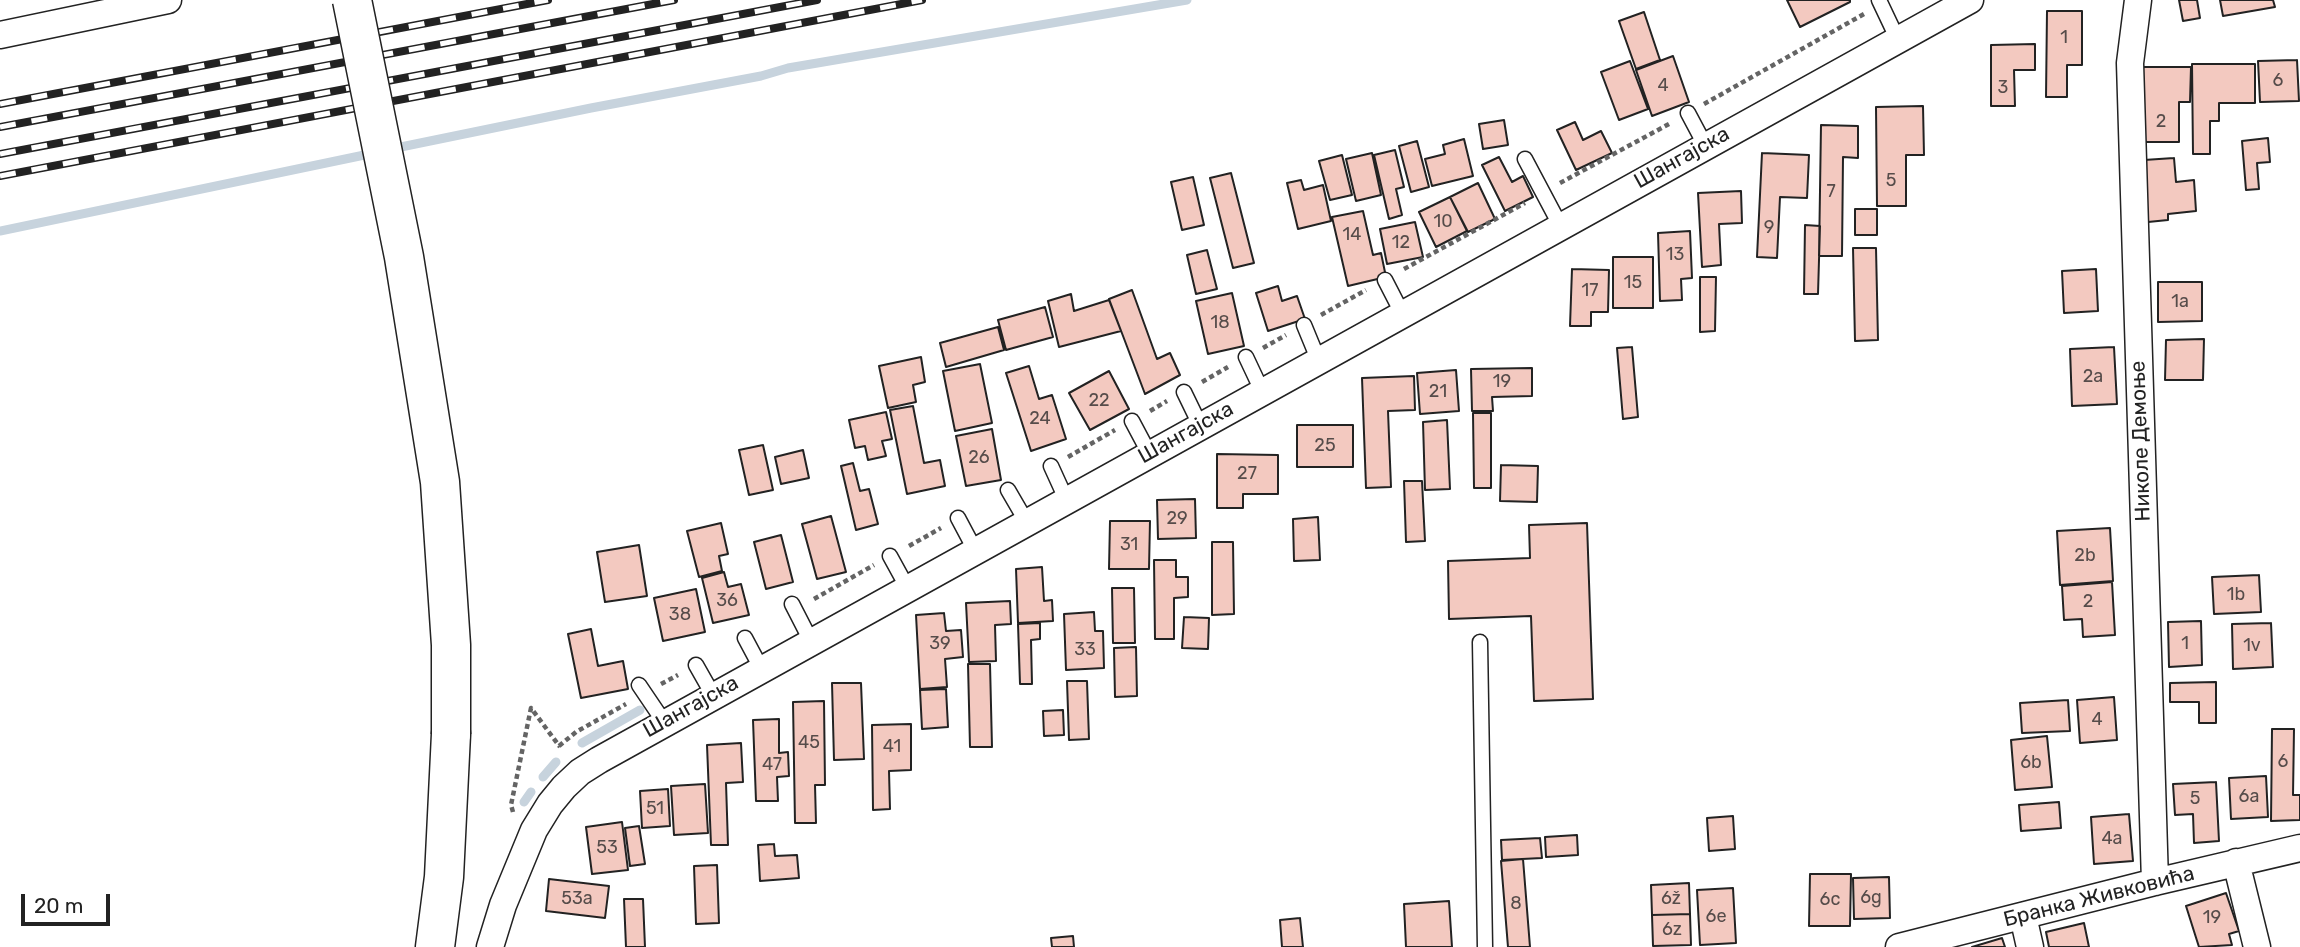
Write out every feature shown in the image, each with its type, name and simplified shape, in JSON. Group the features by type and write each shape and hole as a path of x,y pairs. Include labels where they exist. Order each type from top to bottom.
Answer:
{"main road":[{"path":"352,0 404,257 440,482 452,645 444,877 435,947"}],"street":[{"path":"0,35 168,0"},
{"name":"Шангајска","path":"490,947 522,856 550,804 580,772 617,748 1970,0"},
{"name":"Николе Демоње","path":"2138,0 2131,76 2155,882"},
{"name":"Бранка Живковића","path":"1899,947 2300,848"},
{"path":"2236,862 2257,947"},
{"path":"2023,916 2031,947"}],"lane":[{"path":"1879,0 1897,38"},
{"path":"1688,114 1705,145"},
{"path":"1525,159 1560,225"},
{"path":"1385,280 1402,313"},
{"path":"1304,325 1318,359"},
{"path":"1246,357 1262,391"},
{"path":"1184,392 1200,425"},
{"path":"1132,421 1149,453"},
{"path":"1051,466 1066,499"},
{"path":"1008,490 1026,521"},
{"path":"958,519 975,550"},
{"path":"891,556 907,587"},
{"path":"792,604 811,641"},
{"path":"745,638 761,668"},
{"path":"1480,642 1485,947"},
{"path":"696,665 713,695"},
{"path":"639,685 664,722"}],"path":[{"path":"522,856 511,805 531,708 580,772"},
{"path":"559,746 576,732"}],"building":[{"path":"1787,0 1850,0 1850,2 1800,27"},
{"path":"2179,0 2197,0 2200,18 2183,21"},
{"path":"2220,0 2273,0 2275,7 2223,16"},
{"path":"2047,11 2082,11 2082,65 2067,65 2067,97 2046,97"},
{"path":"1644,12 1660,60 1636,69 1619,21"},
{"path":"2035,44 2035,70 2014,70 2015,106 1991,106 1991,45"},
{"path":"1673,56 1689,102 1652,116 1636,70"},
{"path":"2297,60 2299,101 2260,102 2258,61"},
{"path":"1630,61 1648,109 1619,120 1601,72"},
{"path":"2192,64 2255,64 2255,103 2219,103 2219,121 2210,121 2210,154 2193,154"},
{"path":"2143,67 2191,67 2190,102 2179,102 2179,142 2143,142"},
{"path":"1923,106 1924,155 1906,155 1906,206 1877,206 1876,107"},
{"path":"1504,120 1508,145 1483,149 1479,124"},
{"path":"1575,122 1583,140 1601,131 1612,153 1576,170 1557,130"},
{"path":"1821,125 1858,126 1858,158 1843,157 1842,256 1819,256"},
{"path":"2268,138 2270,162 2257,163 2259,189 2246,190 2242,141"},
{"path":"1464,139 1473,176 1432,186 1425,159 1445,154 1443,145"},
{"path":"1417,141 1429,187 1411,192 1399,146"},
{"path":"1395,150 1404,187 1396,189 1402,215 1389,219 1374,155"},
{"path":"1372,153 1381,195 1356,201 1346,159"},
{"path":"1762,153 1809,155 1807,198 1780,197 1777,258 1757,257"},
{"path":"1342,155 1352,195 1330,200 1319,161"},
{"path":"1499,157 1512,182 1523,176 1533,197 1505,211 1482,165"},
{"path":"2174,158 2176,182 2194,180 2196,211 2168,214 2168,220 2148,222 2144,160"},
{"path":"1231,173 1254,263 1233,268 1210,178"},
{"path":"1193,177 1204,225 1182,230 1171,182"},
{"path":"1301,180 1304,190 1323,185 1331,221 1298,229 1287,183"},
{"path":"1478,183 1495,219 1468,232 1450,197"},
{"path":"1741,191 1742,223 1719,224 1721,265 1702,267 1698,193"},
{"path":"1450,197 1467,231 1436,247 1419,212"},
{"path":"1855,209 1877,209 1877,235 1855,235"},
{"path":"1363,211 1373,255 1381,253 1386,277 1348,286 1332,217"},
{"path":"1415,222 1423,257 1387,264 1380,229"},
{"path":"1805,225 1820,226 1818,294 1804,294"},
{"path":"1690,231 1692,278 1681,279 1682,300 1660,301 1658,233"},
{"path":"1853,248 1876,248 1878,340 1855,341"},
{"path":"1207,250 1217,289 1196,294 1187,255"},
{"path":"1613,257 1653,257 1653,308 1613,308"},
{"path":"1572,269 1609,270 1608,312 1591,312 1591,326 1570,326"},
{"path":"2096,269 2098,311 2064,313 2062,271"},
{"path":"1700,277 1716,277 1715,331 1700,332"},
{"path":"2158,282 2202,282 2202,321 2158,322"},
{"path":"1278,286 1282,301 1297,296 1305,319 1268,331 1256,293"},
{"path":"1132,290 1157,359 1170,353 1180,375 1145,394 1109,299"},
{"path":"1232,293 1244,346 1208,354 1196,301"},
{"path":"1071,294 1074,311 1109,300 1121,331 1059,347 1048,301"},
{"path":"1045,307 1053,337 1006,350 998,320"},
{"path":"998,327 1004,350 946,367 940,343"},
{"path":"2204,339 2203,380 2165,380 2166,340"},
{"path":"1632,347 1638,417 1623,419 1617,348"},
{"path":"2114,347 2117,404 2072,406 2070,349"},
{"path":"921,357 925,382 913,385 916,402 888,408 879,366"},
{"path":"980,364 992,423 955,431 943,371"},
{"path":"1029,366 1039,399 1052,395 1066,439 1031,451 1006,373"},
{"path":"1532,368 1532,396 1492,397 1493,411 1472,411 1471,369"},
{"path":"1456,370 1459,411 1420,414 1417,373"},
{"path":"1109,371 1129,409 1090,430 1069,393"},
{"path":"1414,376 1415,410 1388,411 1391,487 1366,488 1362,378"},
{"path":"913,406 924,463 940,460 945,486 907,494 890,410"},
{"path":"886,412 892,439 882,441 886,456 868,460 865,446 855,448 849,420"},
{"path":"1473,413 1491,413 1491,488 1474,488"},
{"path":"1447,420 1450,489 1425,490 1423,422"},
{"path":"1297,425 1353,425 1353,467 1297,467"},
{"path":"992,429 1001,480 966,486 956,436"},
{"path":"763,445 773,490 749,495 739,450"},
{"path":"803,450 809,478 781,484 775,457"},
{"path":"1217,454 1278,455 1278,494 1243,494 1243,508 1217,508"},
{"path":"853,463 860,491 869,489 878,524 856,530 841,466"},
{"path":"1501,465 1538,466 1537,502 1500,501"},
{"path":"1404,481 1422,481 1425,541 1406,542"},
{"path":"1195,499 1196,538 1158,539 1157,500"},
{"path":"831,516 846,572 817,579 802,524"},
{"path":"1318,517 1320,560 1294,561 1293,519"},
{"path":"1110,521 1150,521 1149,569 1109,569"},
{"path":"721,523 728,554 719,556 722,571 699,577 687,531"},
{"path":"1587,523 1593,699 1534,701 1531,616 1449,619 1448,561 1530,558 1529,525"},
{"path":"2110,528 2113,581 2060,585 2057,531"},
{"path":"781,535 793,582 766,589 754,542"},
{"path":"1212,542 1233,542 1234,614 1212,615"},
{"path":"639,545 647,596 605,602 597,552"},
{"path":"1154,560 1176,560 1176,577 1188,577 1188,597 1174,598 1174,639 1155,639"},
{"path":"1042,567 1044,601 1052,600 1053,621 1018,623 1016,569"},
{"path":"724,572 728,587 741,584 749,615 713,623 702,578"},
{"path":"2259,575 2261,612 2214,614 2212,577"},
{"path":"2112,582 2115,635 2083,637 2082,619 2064,620 2062,586"},
{"path":"1112,588 1134,588 1135,643 1113,643"},
{"path":"696,589 705,632 663,641 654,598"},
{"path":"1010,601 1011,624 995,625 996,661 969,662 966,603"},
{"path":"1094,612 1095,631 1103,631 1104,668 1066,670 1064,614"},
{"path":"944,613 946,631 961,630 963,657 945,659 947,687 920,689 916,615"},
{"path":"1184,617 1209,618 1208,649 1182,648"},
{"path":"2201,621 2202,665 2169,667 2168,622"},
{"path":"1040,623 1040,639 1031,640 1032,684 1020,684 1018,624"},
{"path":"2271,623 2273,667 2233,669 2232,624"},
{"path":"591,629 598,666 623,661 628,689 581,698 568,634"},
{"path":"1136,647 1137,696 1115,697 1114,648"},
{"path":"968,664 990,664 992,747 970,747"},
{"path":"1067,681 1087,681 1089,739 1069,740"},
{"path":"2216,682 2216,723 2199,723 2199,702 2170,702 2170,683"},
{"path":"832,683 861,683 864,759 834,760"},
{"path":"946,689 948,727 922,729 920,690"},
{"path":"2114,697 2117,740 2080,743 2077,700"},
{"path":"2068,700 2070,731 2022,733 2020,703"},
{"path":"824,701 825,785 815,785 816,823 795,823 793,702"},
{"path":"1063,710 1064,735 1044,736 1043,711"},
{"path":"779,719 779,753 788,752 789,776 777,777 778,801 756,801 753,720"},
{"path":"911,724 911,770 889,771 890,809 873,810 872,725"},
{"path":"2272,729 2294,729 2293,795 2300,795 2300,820 2271,821"},
{"path":"2047,736 2052,787 2015,790 2011,740"},
{"path":"741,743 743,782 726,783 728,845 711,845 707,745"},
{"path":"2266,776 2268,817 2231,819 2229,778"},
{"path":"2216,782 2219,841 2194,843 2193,814 2175,815 2173,784"},
{"path":"705,784 708,833 674,835 671,786"},
{"path":"668,789 670,826 642,828 640,791"},
{"path":"2059,802 2061,828 2021,831 2019,805"},
{"path":"2129,814 2133,861 2094,864 2091,817"},
{"path":"1733,816 1735,849 1709,851 1707,818"},
{"path":"622,822 628,870 592,874 586,827"},
{"path":"639,826 645,864 630,866 625,828"},
{"path":"1577,835 1578,855 1546,857 1545,837"},
{"path":"1540,838 1542,858 1502,860 1501,840"},
{"path":"774,844 775,856 797,855 799,878 760,881 758,845"},
{"path":"1523,859 1530,947 1508,947 1501,861"},
{"path":"717,865 719,923 696,924 694,866"},
{"path":"1810,874 1851,874 1850,926 1809,926"},
{"path":"1889,877 1890,918 1854,919 1853,878"},
{"path":"549,879 609,886 605,918 546,911"},
{"path":"1689,883 1690,914 1652,915 1651,885"},
{"path":"1733,888 1736,943 1700,945 1697,890"},
{"path":"2226,893 2239,931 2229,934 2232,945 2199,947 2186,906"},
{"path":"624,899 643,899 645,947 626,947"},
{"path":"1449,901 1452,947 1406,947 1404,904"},
{"path":"1690,914 1691,945 1653,946 1652,915"},
{"path":"1300,918 1303,947 1282,947 1280,920"},
{"path":"2084,923 2089,947 2049,947 2046,932"},
{"path":"1073,936 1074,947 1052,947 1051,938"},
{"path":"2002,938 2005,947 1972,947"}],"waterway":[{"path":"391,149 761,76 788,68 1187,0"},
{"path":"0,231 374,153"},
{"path":"582,743 640,710"},
{"path":"543,777 556,762"},
{"path":"524,802 531,792"}],"railway":[{"path":"0,104 548,0"},
{"path":"0,127 674,0"},
{"path":"0,154 817,0"},
{"path":"0,176 922,0"}]}
